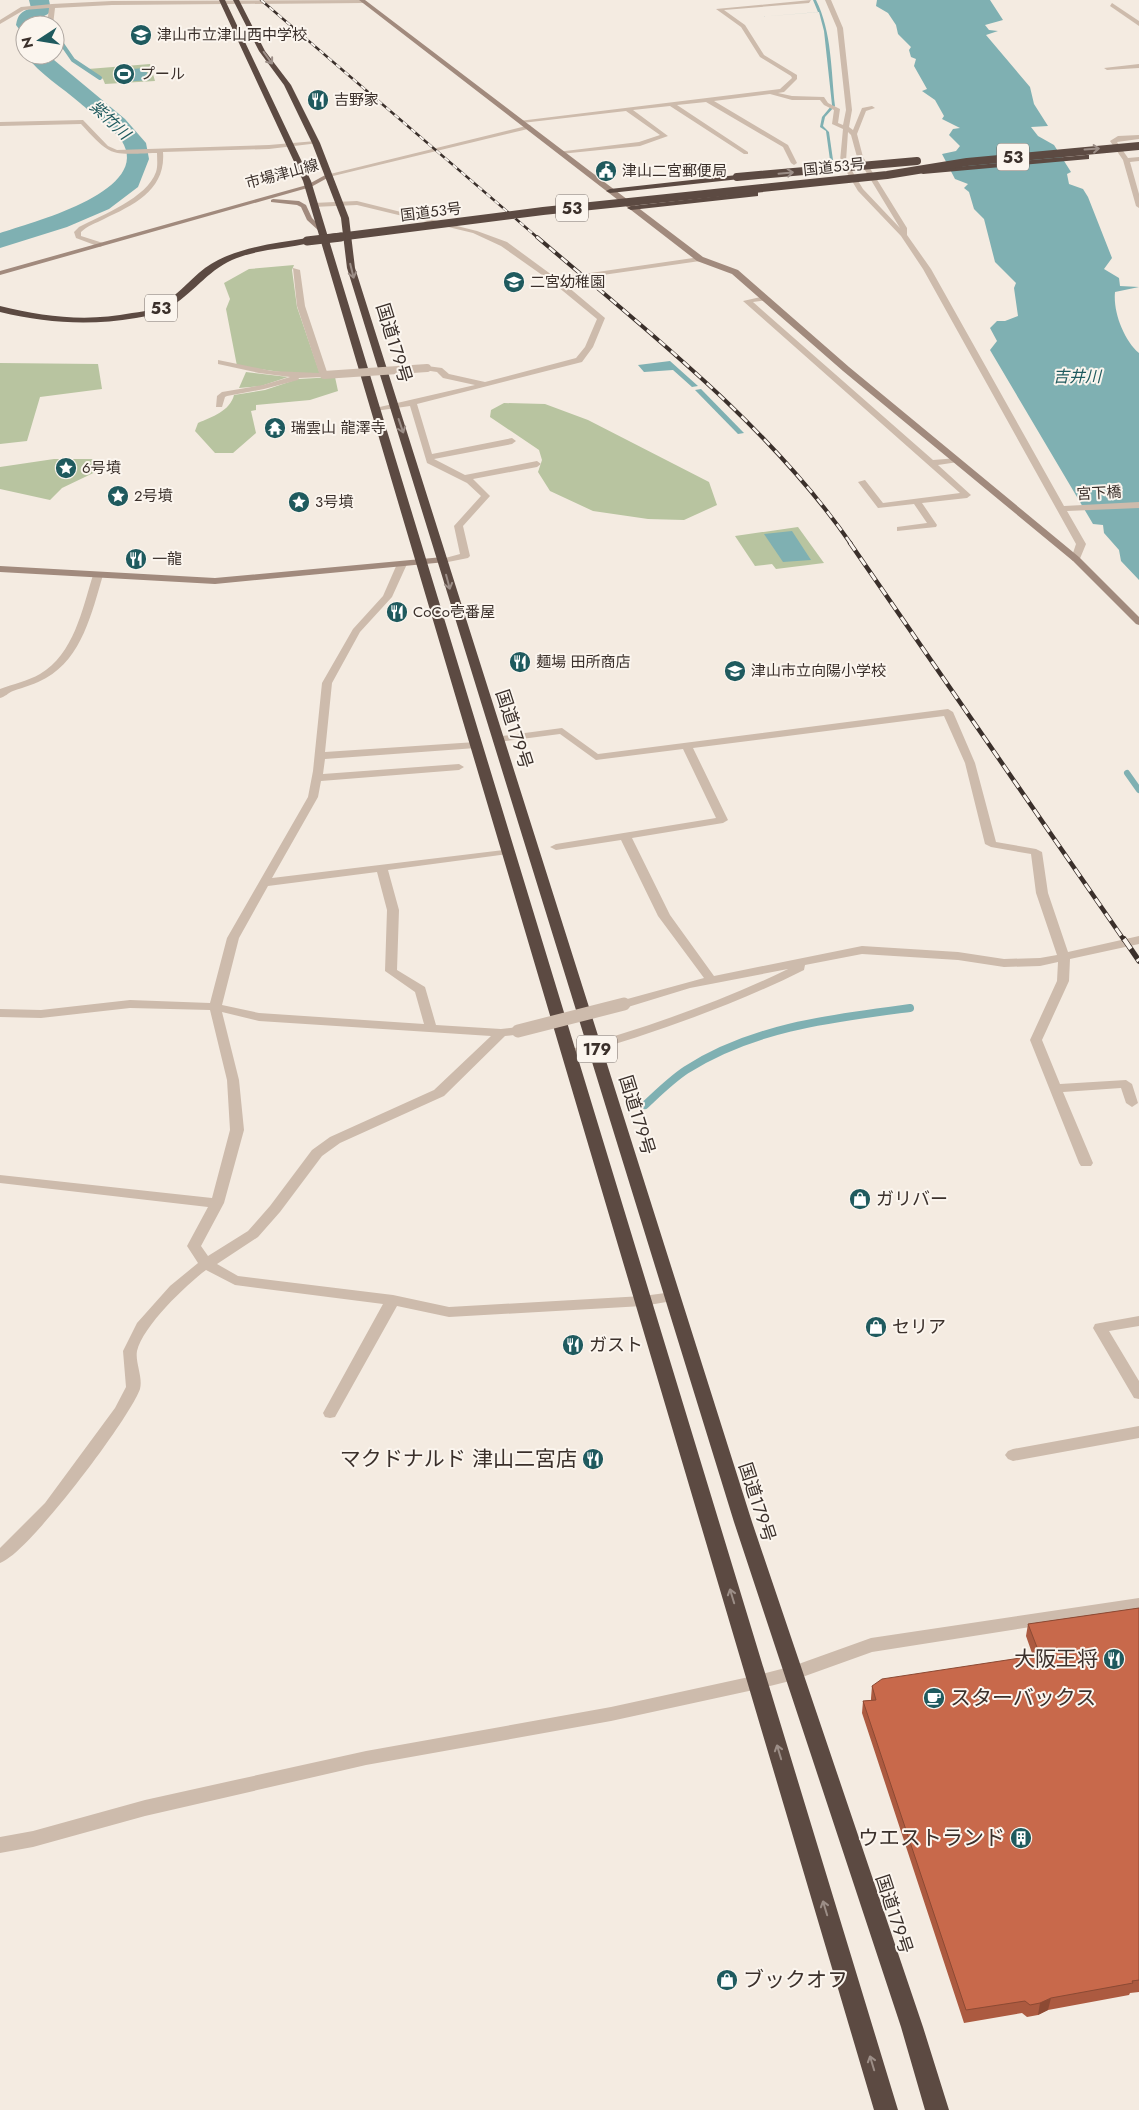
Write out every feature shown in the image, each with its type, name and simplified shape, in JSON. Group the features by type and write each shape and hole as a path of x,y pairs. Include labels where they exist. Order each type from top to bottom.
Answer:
{"highway":[{"name":"国道179号","path":"230,2 287,85 316,142 340,203 345,218 351,268 596,1046 743,1522 937,2110"},
{"name":"国道179号","path":"230,2 308,183 313,205 423,562 476,745 886,2110"},
{"name":"国道53号","path":"887,175 966,162 1074,150 1139,146"},
{"path":"610,191 997,154 1074,150"},
{"name":"国道53号","path":"0,309 30,317 68,322 112,321 157,311 184,294 206,272 231,256 253,250 307,241 543,211 887,175 1139,153"},
{"path":"631,208 1086,158"}],"street":[{"path":"522,121 770,93 786,88 795,78 794,75 762,56 743,26 719,9 809,0"},
{"path":"828,0 840,28 849,110 843,161 860,190 903,235 928,269 1081,544 1076,559"},
{"path":"0,22 5,21 16,10 52,6 112,3 363,1 700,259 735,272 846,369 1076,559 1139,622"},
{"path":"51,15 52,6"},
{"path":"1112,6 1139,24"},
{"path":"1107,68 1139,66"},
{"path":"770,93 785,98 822,98 826,104 837,109 835,124 846,128 854,134"},
{"path":"708,100 786,146 794,163"},
{"path":"671,104 746,153"},
{"path":"872,108 864,109 854,134 860,157 904,228 903,235"},
{"path":"560,152 640,144 665,136 628,109"},
{"path":"0,124 83,122 106,147 116,152 291,145 316,142"},
{"path":"329,175 530,127"},
{"path":"1139,137 1118,138 1113,141 1126,160 1139,206"},
{"path":"100,245 78,237 77,232 81,228 125,205 152,185 159,174 160,150"},
{"path":"1126,160 1139,159"},
{"name":"市場津山線","path":"0,273 245,204 329,175"},
{"name":"市場津山線","path":"0,267 308,183"},
{"path":"245,204 282,200 300,203 304,206 308,219 321,230"},
{"path":"313,205 357,203 475,232 504,244 555,280 601,318 589,347 579,360 413,404 375,409"},
{"path":"555,280 700,259"},
{"path":"296,270 301,306 324,375"},
{"path":"765,298 747,301 966,495 881,506 862,482"},
{"path":"221,362 298,377"},
{"path":"218,405 221,396 225,394 264,387 298,377 427,368 439,370 446,376 489,384"},
{"path":"827,371 846,369"},
{"path":"0,569 215,581 443,560 465,556 458,526 486,496 464,478 430,461 413,404"},
{"path":"429,457 512,441"},
{"path":"931,463 955,460"},
{"path":"464,478 537,464"},
{"path":"900,529 933,525 916,501"},
{"name":"宮下橋","path":"1060,509 1139,505"},
{"path":"402,564 387,597 356,631 327,683 320,756 313,797 233,938 215,1008 233,1080 237,1130 216,1203 194,1246 206,1264 235,1280 393,1300 449,1312 643,1301 673,1297"},
{"path":"0,695 3,691 44,675 60,662 75,640 98,575"},
{"path":"498,738 562,731 596,757 948,712 970,763 991,844 1036,852 1042,893 1064,957 1063,981 1036,1040 1086,1163"},
{"path":"320,756 476,745"},
{"path":"556,847 722,820 686,746"},
{"path":"317,778 458,767"},
{"path":"625,836 664,916 712,981"},
{"path":"263,883 508,851"},
{"path":"381,867 393,910 391,970 421,990 430,1028"},
{"path":"0,1013 41,1014 130,1004 215,1008 259,1017 501,1033 518,1031 712,981 862,950 958,956 1004,963 1040,962 1139,940"},
{"path":"569,1054 768,984 814,960"},
{"path":"0,1557 20,1539 50,1506 121,1411 133,1386 130,1351 142,1327 175,1289 206,1264 253,1234 275,1209 317,1153 334,1140 439,1093 501,1033"},
{"path":"1056,1088 1126,1084 1132,1103"},
{"path":"0,1179 216,1203"},
{"path":"330,1413 393,1300"},
{"path":"1139,1321 1100,1328 1139,1394"},
{"path":"1013,1455 1139,1432"},
{"path":"0,1844 33,1839 144,1808 366,1758 611,1714 758,1682 794,1673 871,1644 1139,1604"}],"green space":[{"name":"プール","path":"150,64 155,81 105,84 103,79 88,69"},
{"path":"294,265 292,270 297,307 320,374 302,375 237,366 226,309 230,299 224,283 249,269"},
{"path":"0,363 98,364 102,389 40,397 27,441 0,444"},
{"name":"瑞雲山 龍澤寺","path":"246,372 288,377 261,386 239,388"},
{"path":"335,377 338,391 310,400 256,405 256,410 251,411 256,433 233,453 215,453 195,431 198,423 225,409 232,401 234,395 265,390 298,379"},
{"path":"504,403 545,404 588,420 709,482 717,505 684,520 648,519 593,511 550,491 538,472 542,460 539,450 490,417 491,410"},
{"path":"54,459 95,459 110,465 62,488 50,500 0,489 0,467"},
{"path":"798,527 824,563 776,569 772,564 755,566 735,536"}],"water":[{"path":"813,0 816,0 821,12 830,52 835,106 825,117 823,126 829,132 833,160 830,160 826,131 820,127 822,117 832,105 824,31 819,12 735,19 818,12"},
{"name":"吉井川","path":"877,0 990,0 1003,20 985,25 989,30 998,31 986,35 1030,87 1034,104 1048,126 1031,127 1038,136 1054,145 1071,172 1067,174 1069,184 1083,189 1088,197 1112,258 1104,269 1119,278 1120,286 1139,287 1115,292 1115,300 1118,317 1124,333 1139,353 1139,580 1121,561 1119,550 1104,533 1103,525 1093,524 990,350 997,341 990,328 997,321 1005,321 1018,316 1014,288 1016,283 995,262 984,219 974,209 969,192 964,188 968,184 955,179 942,154 956,151 960,146 949,135 953,129 960,128 942,119 944,116 935,100 922,91 927,89 914,66 916,59 911,57 909,50 911,47 898,34 896,25 888,13 876,6"},
{"path":"145,68 150,80 122,82 118,70"},
{"path":"670,361 698,386 692,387 673,370 644,372 638,365"},
{"path":"701,389 744,433 738,434 695,390"},
{"path":"792,531 811,560 783,562 764,534"}],"building":[{"name":"ウエストランド","path":"1139,1608 1139,1980 1132,1981 1133,1983 1051,1998 1030,2005 1025,2001 966,2010 863,1701 876,1700 872,1686 882,1679 1040,1655 1028,1624"}],"waterway":[{"name":"紫竹川","path":"31,15 41,10 39,0"},
{"path":"65,48 73,60 100,78"},
{"name":"紫竹川","path":"0,241 58,222 101,204 130,182 138,159 135,143 117,124 48,65"},
{"path":"1127,773 1139,790"},
{"path":"645,1105 686,1070 712,1055 738,1044 794,1027 910,1008"}],"railway":[{"path":"261,0 538,238"},
{"path":"537,237 663,344 744,419 818,500 851,544"},
{"path":"850,543 1124,940"},
{"path":"1124,939 1139,961"}],"place":[{"name":"津山市立津山西中学校","path":"141,35"},
{"name":"プール","path":"124,74"},
{"name":"吉野家","path":"318,100"},
{"name":"津山二宮郵便局","path":"606,171"},
{"name":"二宮幼稚園","path":"514,282"},
{"name":"瑞雲山 龍澤寺","path":"275,428"},
{"name":"6号墳","path":"66,468"},
{"name":"2号墳","path":"118,496"},
{"name":"3号墳","path":"299,502"},
{"name":"一龍","path":"136,559"},
{"name":"CoCo壱番屋","path":"397,612"},
{"name":"麺場 田所商店","path":"520,662"},
{"name":"津山市立向陽小学校","path":"735,671"},
{"name":"ガリバー","path":"860,1199"},
{"name":"セリア","path":"876,1327"},
{"name":"ガスト","path":"573,1345"},
{"name":"マクドナルド 津山二宮店","path":"593,1459"},
{"name":"大阪王将","path":"1114,1659"},
{"name":"スターバックス","path":"934,1698"},
{"name":"ウエストランド","path":"1021,1838"},
{"name":"ブックオフ","path":"727,1980"}]}
